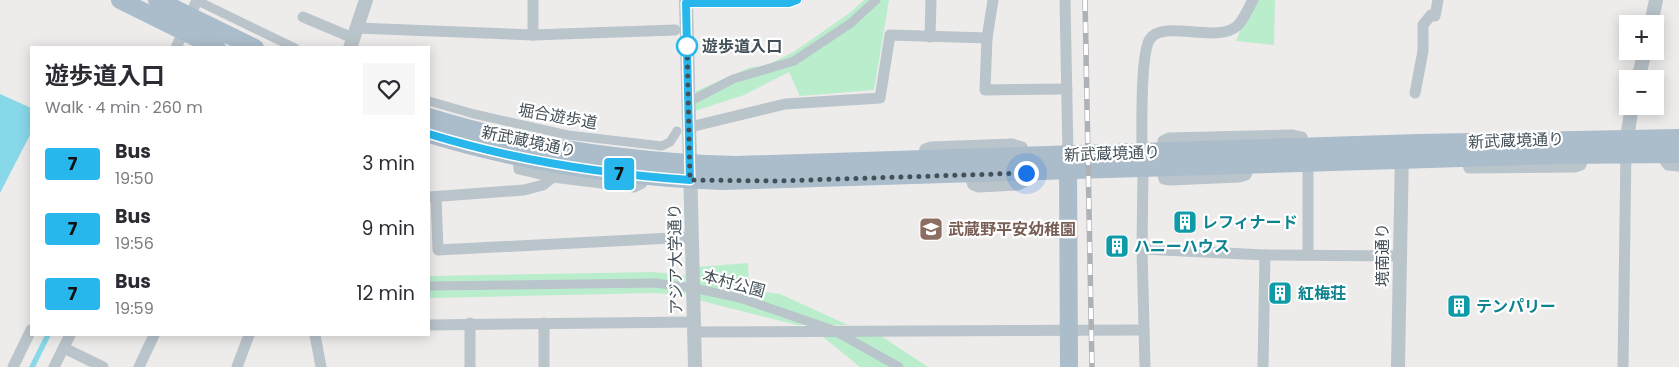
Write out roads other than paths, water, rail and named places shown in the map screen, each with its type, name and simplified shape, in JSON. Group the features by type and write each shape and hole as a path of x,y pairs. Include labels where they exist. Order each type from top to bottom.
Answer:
{"main road":[{"path":"120,0 193,17"},
{"path":"157,0 193,17 220,36 249,46"},
{"name":"新武蔵境通り","path":"430,117 498,136 579,152 690,172 777,181 969,175 1026,164"},
{"name":"新武蔵境通り","path":"430,134 518,157 643,176 690,172 736,165 922,160 1026,164 1626,146 1661,155 1679,154"},
{"name":"新武蔵境通り","path":"1402,152 1466,158 1584,155 1679,138"},
{"name":"新武蔵境通り","path":"1162,160 1250,165 1307,155"},
{"path":"1068,163 1069,367"}],"street":[{"path":"353,38 366,0"},
{"path":"533,0 533,34"},
{"path":"686,2 789,3 797,0"},
{"path":"689,102 734,79 794,62 851,23 876,0"},
{"path":"930,37 931,0"},
{"path":"993,0 987,38 985,90 1067,89"},
{"path":"1065,0 1068,163"},
{"path":"1145,367 1142,249 1142,94 1146,47 1150,38 1160,32 1227,32 1241,22 1253,0"},
{"path":"1415,93 1423,51 1423,25 1430,16 1435,16 1438,0"},
{"path":"1653,15 1656,0"},
{"name":"アジア大学通り","path":"686,2 689,102 683,129 690,172 695,367"},
{"path":"177,46 193,17"},
{"path":"303,18 353,38 675,30"},
{"path":"683,129 785,104 880,98 890,35 987,38"},
{"path":"220,36 282,46"},
{"name":"堀合遊歩道","path":"430,101 474,114 568,135 634,143 662,146 670,142 683,129"},
{"path":"1623,367 1626,146 1631,115"},
{"name":"境南通り","path":"1398,367 1402,152"},
{"path":"1307,155 1308,255"},
{"path":"1661,155 1668,165 1679,166"},
{"path":"518,157 519,169 553,177 634,187 642,183 643,176"},
{"path":"553,177 543,185 524,190 432,197 438,250 691,237"},
{"path":"1142,249 1265,254 1399,256"},
{"path":"1264,367 1265,254"},
{"name":"本村公園","path":"430,286 656,284 693,288 740,298 833,330 899,367"},
{"path":"470,323 470,367"},
{"path":"430,325 544,323 833,330 1144,330"},
{"path":"544,323 544,367"},
{"path":"13,367 30,332"},
{"path":"54,367 70,336"},
{"path":"139,367 154,336"},
{"path":"237,367 249,336"},
{"path":"315,336 321,367"},
{"path":"64,348 103,367"}],"water":[{"path":"0,94 30,108 30,135 0,193"},
{"path":"44,336 50,336 35,367 29,367"}],"railway":[{"path":"1085,0 1092,367"}],"place":[{"name":"遊歩道入口","path":"687,46"},
{"name":"レフィナード","path":"1185,222"},
{"name":"武蔵野平安幼稚園","path":"931,229"},
{"name":"ハニーハウス","path":"1117,246"},
{"name":"紅梅荘","path":"1280,293"},
{"name":"テンパリー","path":"1459,306"}]}
